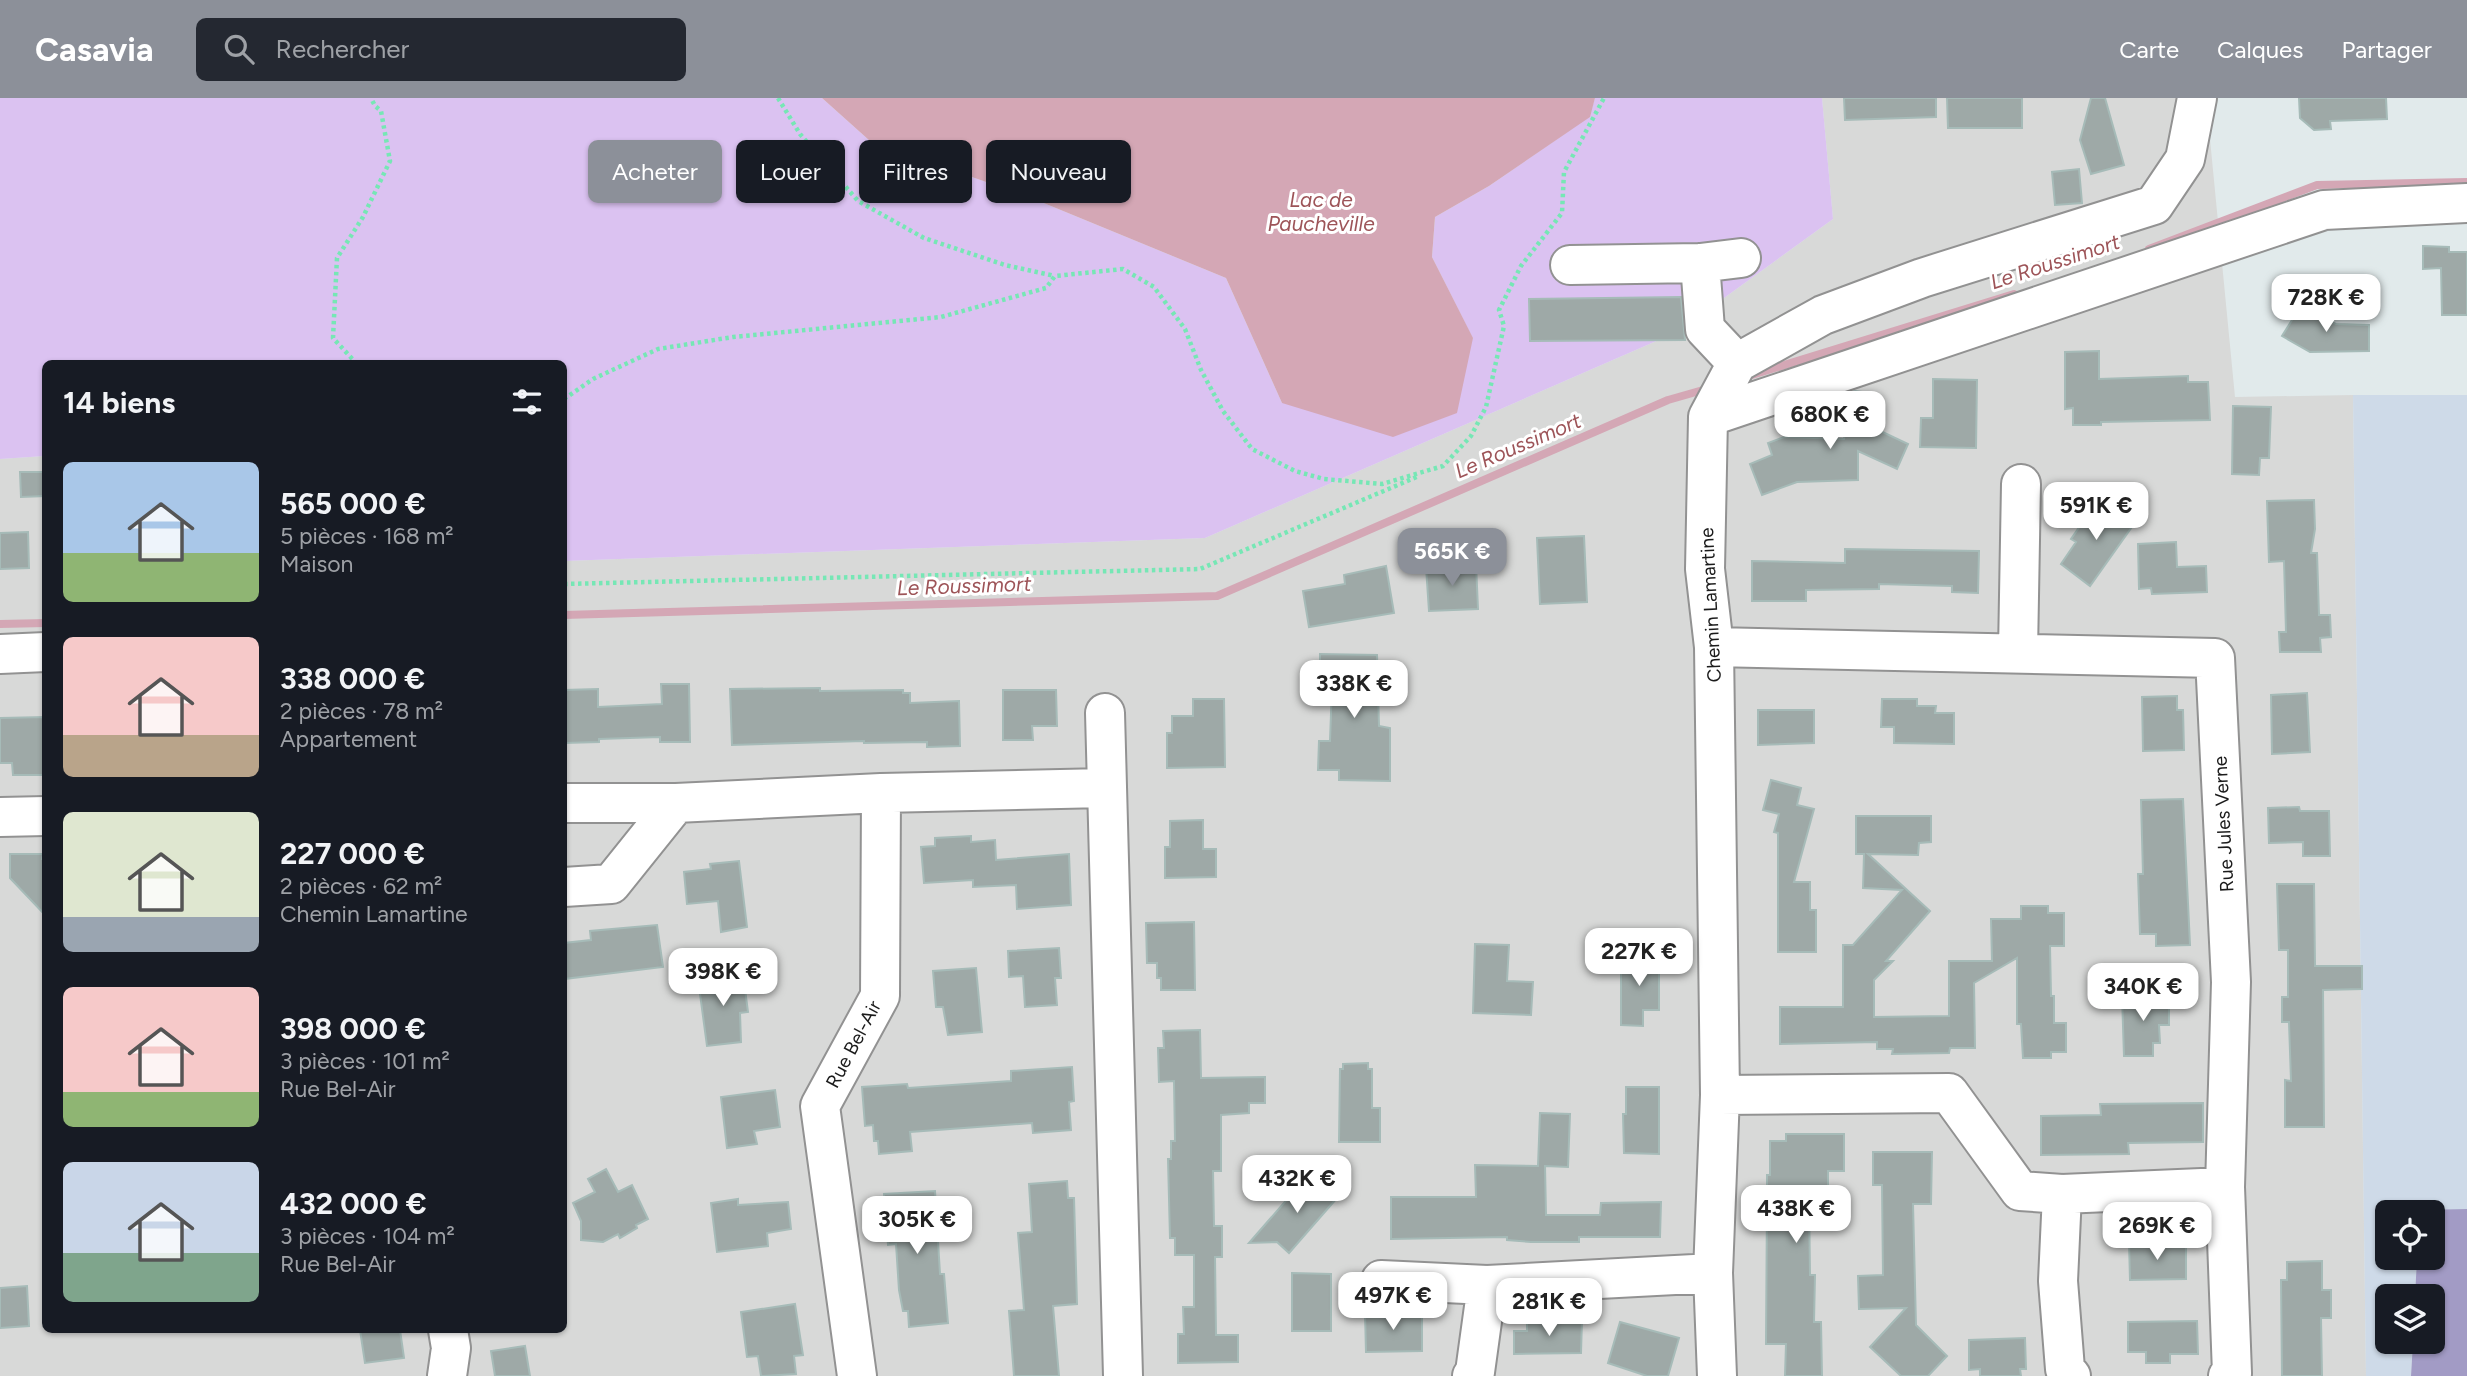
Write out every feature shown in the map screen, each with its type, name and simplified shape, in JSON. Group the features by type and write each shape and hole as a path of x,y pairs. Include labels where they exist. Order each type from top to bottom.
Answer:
{"street":[{"path":"1700,263 1705,329 1737,363 1836,310 1922,278 2154,205 2185,159 2197,98"},
{"path":"1708,418 2324,210 2467,203"},
{"path":"1570,265 1700,263 1741,258"},
{"name":"Chemin Lamartine","path":"1717,1376 1713,1273 1720,1095 1713,647 1705,569 1708,418 1737,363"},
{"path":"2018,652 2021,484"},
{"name":"Rue Jules Verne","path":"1713,647 2214,658 2231,982 2225,1187"},
{"path":"0,654 42,652"},
{"path":"1105,713 1123,1376"},
{"path":"567,803 676,803 881,793 1105,788"},
{"name":"Rue Bel-Air","path":"857,1376 820,1106 880,996 881,793"},
{"path":"567,887 611,884 676,803"},
{"path":"0,817 42,816"},
{"path":"1720,1095 1949,1093 2020,1191 2062,1194 2225,1187 2232,1373 2228,1376"},
{"path":"2062,1194 2058,1281 2065,1369 2071,1376"},
{"path":"1381,1280 1487,1285 1713,1273"},
{"path":"1472,1376 1475,1372 1487,1285"},
{"path":"447,1376 451,1348 448,1333"}],"path":[{"path":"353,360 334,338 337,257 363,217 390,161 381,111 371,98"},
{"path":"778,98 800,134 858,201 924,238 1005,265 1055,276 1123,269 1154,287 1185,329 1201,370 1223,411 1252,449 1295,471 1324,479 1382,484 1443,466"},
{"path":"567,584 1200,569 1443,466 1471,436 1486,407 1504,326 1499,310 1521,266 1562,213 1564,172 1604,98"},
{"path":"567,397 593,379 658,349 733,337 941,317 1046,288 1055,276"}],"shaded area":[{"path":"0,98 822,98 869,140 859,140 859,203 972,203 972,177 986,182 986,203 1044,203 1226,278 1282,403 1473,339 1432,257 1435,217 1489,186 1589,117 1595,98 1822,98 1833,219 1677,332 1205,538 567,561 567,360 42,360 42,456 0,459"},
{"path":"1822,98 2206,98 2235,397 2353,395 2366,1376 0,1376 0,459 42,456 42,1333 567,1333 567,561 1205,538 1677,332 1833,219"},
{"path":"2353,395 2467,395 2467,1209 2445,1210 2445,1200 2375,1200 2375,1270 2416,1270 2416,1284 2375,1284 2375,1354 2412,1354 2411,1376 2366,1376"},
{"path":"2445,1209 2467,1209 2467,1376 2411,1376 2412,1354 2445,1354 2445,1284 2416,1284 2416,1270 2445,1270"}],"water":[{"name":"Lac de Paucheville","path":"822,98 1595,98 1590,117 1489,186 1435,217 1432,257 1473,338 1457,413 1393,437 1282,403 1226,278 1044,203 1131,203 1131,140 986,140 986,182 972,177 972,140 869,140"}],"building":[{"path":"1844,98 1936,98 1936,117 1845,120"},
{"path":"1947,98 2022,98 2022,128 1948,128"},
{"path":"2091,98 2105,98 2124,165 2091,174 2080,140"},
{"path":"2299,98 2386,98 2387,119 2330,121 2331,129 2314,130 2300,118"},
{"path":"2079,169 2082,203 2055,205 2052,172"},
{"path":"2423,246 2449,247 2449,252 2467,252 2467,315 2442,315 2441,268 2423,269"},
{"path":"1681,297 1685,340 1530,341 1529,299"},
{"path":"2302,304 2336,324 2369,325 2369,351 2310,352 2282,336"},
{"path":"2099,351 2099,379 2188,376 2188,382 2208,382 2210,420 2073,425 2073,408 2065,409 2065,352"},
{"path":"1933,379 1977,380 1976,448 1920,447 1921,418 1933,418"},
{"path":"1851,392 1878,394 1874,428 1908,444 1897,469 1858,451 1858,480 1797,482 1762,495 1750,464 1772,455 1768,443 1784,437 1844,439"},
{"path":"2233,406 2271,407 2269,458 2260,458 2259,475 2232,474"},
{"path":"20,472 42,472 42,496 21,497"},
{"path":"2098,500 2134,524 2090,586 2061,564 2076,542 2071,539"},
{"path":"2314,500 2315,529 2311,553 2317,553 2319,615 2330,615 2331,637 2320,638 2321,652 2280,652 2279,632 2286,632 2284,561 2269,562 2267,501"},
{"path":"28,532 29,568 0,569 0,533"},
{"path":"1584,536 1587,602 1540,604 1537,538"},
{"path":"2176,542 2177,567 2206,566 2207,592 2152,594 2151,588 2139,589 2138,544"},
{"path":"1845,549 1979,551 1978,593 1952,592 1952,586 1879,584 1879,589 1806,590 1806,601 1752,601 1752,561 1845,563"},
{"path":"1476,564 1478,609 1429,611 1426,567"},
{"path":"1386,566 1394,613 1309,627 1303,591 1345,584 1344,575"},
{"path":"1320,654 1377,655 1379,726 1390,728 1390,781 1339,780 1339,770 1318,770 1319,741 1330,741 1332,686 1320,685"},
{"path":"661,684 689,684 690,742 660,742 660,737 567,743 567,690 598,689 598,707 662,704"},
{"path":"820,688 820,691 903,690 903,693 910,693 910,703 959,701 960,746 927,747 927,742 864,741 732,745 730,689"},
{"path":"1003,690 1056,690 1057,726 1032,726 1033,740 1003,740"},
{"path":"2307,693 2310,752 2272,754 2271,695"},
{"path":"2177,696 2177,710 2183,710 2184,750 2143,751 2142,697"},
{"path":"1193,699 1224,699 1225,767 1167,768 1167,733 1172,733 1172,716 1193,716"},
{"path":"1882,699 1917,699 1917,706 1936,706 1935,713 1954,713 1954,744 1894,743 1894,727 1881,727"},
{"path":"1758,710 1814,710 1814,743 1758,745"},
{"path":"42,717 42,775 13,775 12,763 0,763 0,718"},
{"path":"1771,780 1801,788 1797,805 1814,809 1794,882 1810,882 1810,910 1816,910 1816,952 1778,952 1778,833 1774,832 1779,814 1763,810"},
{"path":"2183,799 2190,945 2156,946 2156,934 2140,934 2138,874 2143,874 2141,800"},
{"path":"2299,807 2300,811 2329,811 2330,856 2303,856 2303,842 2269,843 2268,808"},
{"path":"1856,816 1931,816 1931,842 1919,843 1918,855 1868,854 1930,911 1886,961 1893,961 1874,980 1874,1017 1949,1016 1949,961 1992,961 1991,919 2021,919 2021,906 2048,906 2048,913 2064,913 2064,946 2050,946 2054,1023 2066,1023 2066,1052 2051,1052 2051,1058 2023,1058 2021,1024 2017,1024 2017,958 1974,983 1975,1048 1950,1048 1949,1053 1892,1054 1893,1049 1877,1049 1877,1042 1780,1044 1780,1007 1843,1007 1843,945 1853,945 1902,890 1863,888 1864,854 1856,854"},
{"path":"1203,820 1203,849 1216,849 1216,877 1165,878 1165,847 1170,847 1170,821"},
{"path":"971,836 971,842 995,840 996,860 1069,854 1071,905 1017,909 1016,885 973,887 973,880 924,883 921,847 935,846 935,838"},
{"path":"10,854 42,854 42,912 10,878"},
{"path":"739,861 747,927 721,932 718,901 687,904 684,872 711,869 710,864"},
{"path":"2277,884 2314,884 2315,966 2362,966 2362,989 2323,990 2324,1127 2285,1127 2285,1080 2291,1081 2289,1022 2282,1022 2282,997 2288,997 2288,950 2279,950"},
{"path":"1194,922 1195,990 1161,990 1161,978 1157,978 1157,963 1147,963 1146,923"},
{"path":"657,925 663,967 567,979 567,943 591,940 590,931"},
{"path":"1475,944 1509,945 1507,981 1533,982 1531,1015 1473,1013"},
{"path":"1059,948 1061,978 1055,978 1057,1005 1025,1007 1023,976 1009,977 1008,951"},
{"path":"1621,957 1659,957 1659,1010 1643,1010 1643,1026 1621,1025"},
{"path":"976,968 982,1032 948,1035 943,1007 936,1007 933,971"},
{"path":"743,974 748,1012 740,1013 741,1042 707,1046 698,979"},
{"path":"2100,979 2121,979 2121,1001 2099,1001"},
{"path":"2122,996 2169,996 2169,1025 2159,1025 2160,1043 2153,1043 2153,1056 2124,1056"},
{"path":"1200,1030 1201,1078 1265,1077 1265,1103 1249,1103 1249,1113 1221,1115 1221,1171 1213,1171 1214,1226 1222,1226 1222,1257 1215,1257 1216,1335 1238,1335 1238,1362 1178,1363 1178,1334 1184,1334 1183,1307 1194,1307 1194,1255 1175,1255 1175,1238 1170,1238 1168,1159 1171,1159 1171,1141 1175,1141 1174,1081 1159,1082 1158,1048 1164,1048 1163,1031"},
{"path":"1368,1063 1368,1069 1372,1069 1372,1108 1380,1108 1380,1142 1339,1142 1340,1069 1343,1069 1343,1064"},
{"path":"1072,1067 1074,1101 1069,1102 1071,1130 1033,1133 1032,1123 910,1132 912,1151 879,1154 878,1141 874,1141 873,1125 865,1126 862,1087 907,1084 908,1088 1011,1081 1011,1071"},
{"path":"1626,1087 1659,1087 1659,1154 1624,1153 1623,1114 1626,1114"},
{"path":"775,1090 780,1127 754,1131 757,1144 727,1148 721,1097"},
{"path":"2203,1103 2203,1142 2128,1143 2129,1154 2041,1155 2041,1116 2101,1115 2100,1104"},
{"path":"1540,1113 1570,1114 1568,1167 1545,1166 1546,1215 1600,1215 1601,1203 1661,1202 1660,1237 1579,1237 1579,1242 1531,1242 1507,1240 1507,1237 1391,1239 1391,1197 1476,1197 1475,1165 1538,1166"},
{"path":"1786,1134 1844,1134 1844,1171 1828,1171 1828,1195 1809,1195 1810,1275 1815,1275 1814,1322 1821,1322 1822,1376 1785,1376 1786,1344 1766,1344 1767,1175 1770,1175 1770,1141 1786,1141"},
{"path":"1873,1152 1932,1152 1931,1204 1913,1204 1916,1325 1947,1356 1928,1376 1901,1376 1870,1347 1906,1308 1859,1309 1858,1276 1883,1275 1882,1185 1873,1185"},
{"path":"606,1169 618,1192 632,1185 648,1219 620,1238 618,1234 603,1242 581,1240 581,1221 573,1203 595,1192 588,1179"},
{"path":"1310,1173 1337,1198 1289,1253 1277,1242 1249,1243"},
{"path":"1067,1181 1068,1198 1074,1198 1077,1304 1053,1306 1059,1376 1014,1376 1009,1311 1024,1310 1018,1233 1032,1232 1029,1184"},
{"path":"935,1191 940,1274 944,1274 948,1323 909,1327 908,1311 903,1311 899,1290 896,1244 888,1245 884,1194"},
{"path":"738,1199 738,1205 788,1202 791,1229 767,1233 768,1246 717,1252 711,1203"},
{"path":"2129,1242 2156,1242 2156,1246 2186,1246 2186,1279 2130,1280"},
{"path":"2322,1261 2322,1290 2331,1290 2331,1318 2321,1318 2322,1376 2282,1376 2281,1280 2287,1280 2287,1262"},
{"path":"1292,1273 1331,1274 1331,1331 1292,1331"},
{"path":"27,1286 29,1326 0,1328 0,1288"},
{"path":"795,1304 803,1355 794,1356 796,1374 761,1376 758,1356 747,1357 741,1312"},
{"path":"1402,1312 1402,1315 1422,1315 1422,1351 1366,1352 1365,1313"},
{"path":"1582,1320 1581,1353 1514,1354 1514,1331 1527,1331 1527,1321"},
{"path":"2197,1321 2198,1354 2170,1354 2170,1363 2146,1363 2146,1352 2128,1352 2128,1322"},
{"path":"1620,1322 1679,1338 1668,1376 1647,1376 1608,1363"},
{"path":"360,1333 400,1333 404,1358 365,1363"},
{"path":"2025,1338 2026,1369 2020,1369 2021,1376 1980,1376 1980,1369 1969,1370 1969,1340"},
{"path":"525,1346 530,1376 495,1376 491,1351"}],"waterway":[{"name":"Le Roussimort","path":"2149,249 2317,185 2467,182"},
{"name":"Le Roussimort","path":"1752,375 2014,294"},
{"name":"Le Roussimort","path":"567,615 1217,596 1668,400 1710,388"},
{"name":"Le Roussimort","path":"0,624 42,623"}]}
